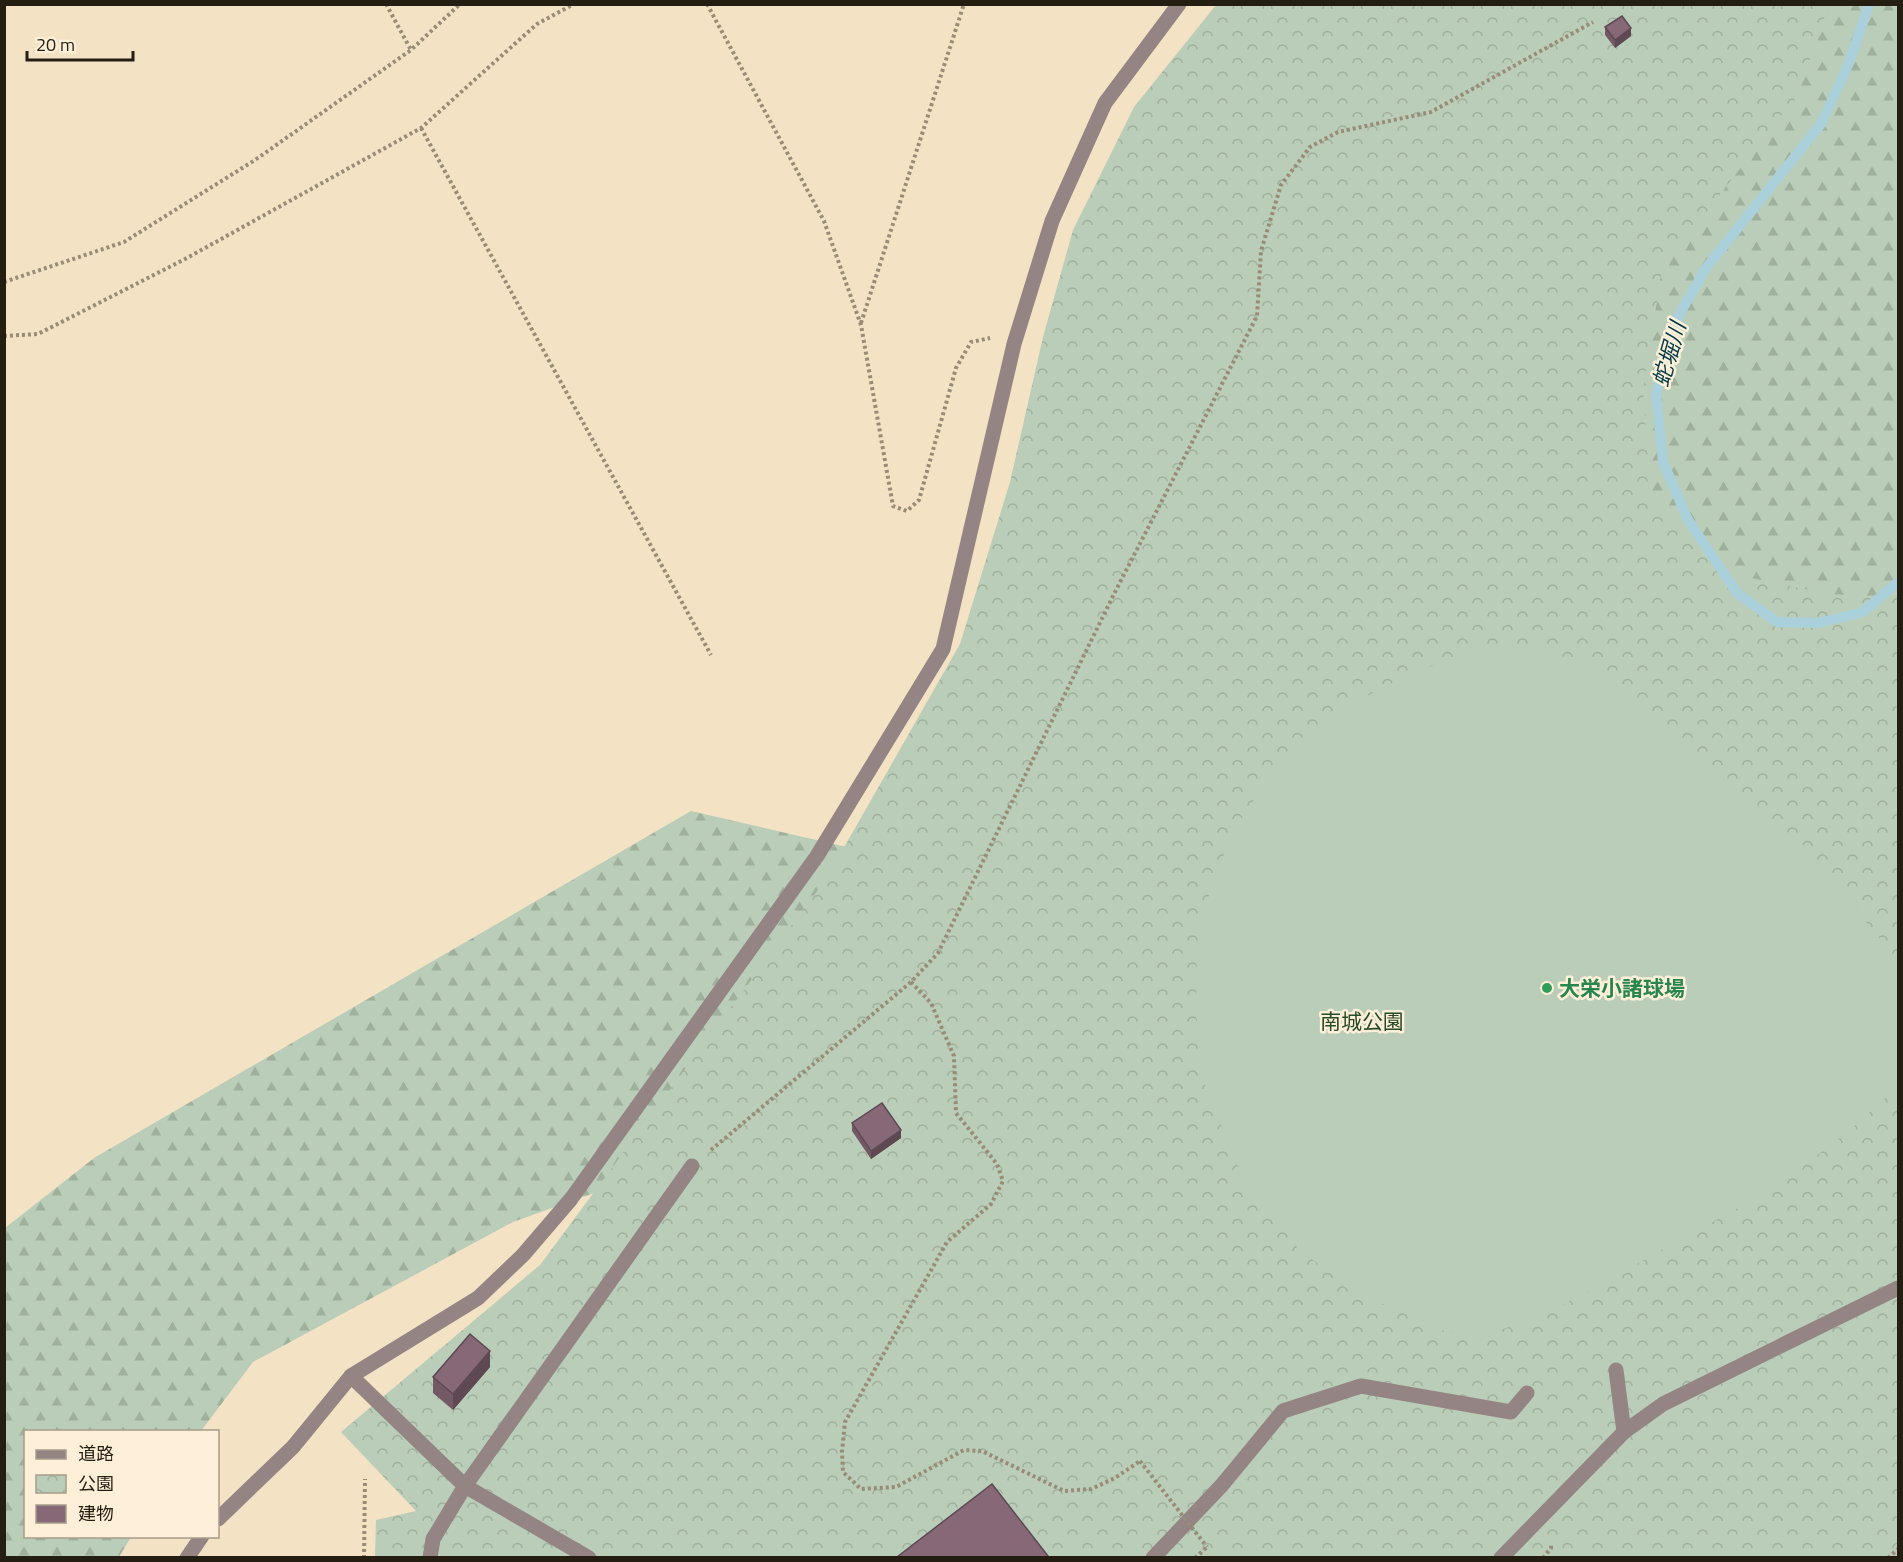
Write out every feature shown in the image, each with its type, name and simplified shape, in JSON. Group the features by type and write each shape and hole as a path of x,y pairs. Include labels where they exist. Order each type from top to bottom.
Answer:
{"street":[{"path":"219,1518 293,1448 351,1376 478,1298 523,1255 571,1199 816,856 942,649 1014,344 1052,221 1105,103 1179,4"},
{"path":"430,1557 433,1539 465,1486 692,1166"},
{"path":"1501,1557 1624,1432 1663,1404 1899,1288"},
{"path":"1616,1370 1624,1432"},
{"path":"351,1376 465,1486 589,1557"},
{"path":"1153,1557 1222,1485 1283,1411 1361,1386 1512,1412 1527,1393"},
{"path":"187,1557 201,1538"}],"path":[{"path":"386,4 411,50"},
{"path":"4,282 124,242 255,160 411,50 460,4"},
{"path":"4,336 38,334 187,258 421,128 537,24 574,4"},
{"path":"707,4 824,221 861,324 893,506 907,512 918,500 956,368 971,342 986,337 1014,344"},
{"path":"861,324 964,4"},
{"path":"692,1166 912,982 938,953 1114,594 1257,316 1261,251 1281,185 1310,147 1338,132 1431,112 1593,22"},
{"path":"421,128 711,655"},
{"path":"912,982 931,1003 954,1056 956,1113 998,1164 1003,1181 991,1204 947,1242 845,1422 843,1472 861,1489 896,1487 964,1450 982,1451 1064,1491 1091,1488 1115,1478 1140,1461 1208,1547 1195,1557"},
{"path":"364,1557 365,1479"},
{"path":"1888,1557 1899,1549"}],"green space":[{"name":"南城公園","path":"1216,5 1829,5 1798,94 1662,269 1643,390 1651,502 1722,572 1830,594 1898,598 1898,1557 375,1557 376,1520 416,1511 341,1432 540,1265 826,879 960,644 1010,482 1043,337 1073,230 1134,107"},
{"path":"1250,5 1898,5 1898,740 734,1143 513,1222 253,1362 202,1430 24,1430 24,1538 130,1538 119,1557 5,1558 5,1228 94,1158 691,811 886,856"},
{"name":"大栄小諸球場","path":"1511,645 1552,652 1593,669 1808,849 1898,962 1898,1086 1849,1131 1776,1187 1546,1314 1483,1336 1439,1330 1370,1298 1301,1252 1244,1181 1205,1086 1196,1014 1197,943 1213,880 1238,823 1281,761 1343,708 1406,676 1459,655"}],"building":[{"path":"1622,16 1631,28 1615,40 1605,27"},
{"path":"882,1103 901,1130 871,1151 852,1123"},
{"path":"470,1334 490,1351 453,1394 433,1377"},
{"path":"992,1484 1048,1556 897,1557"}],"waterway":[{"name":"蛇堀川","path":"1869,4 1849,63 1821,124 1706,268 1679,315 1656,394 1663,462 1688,520 1737,593 1777,622 1818,623 1863,612 1898,582"}],"place":[{"name":"大栄小諸球場","path":"1547,988"}]}
